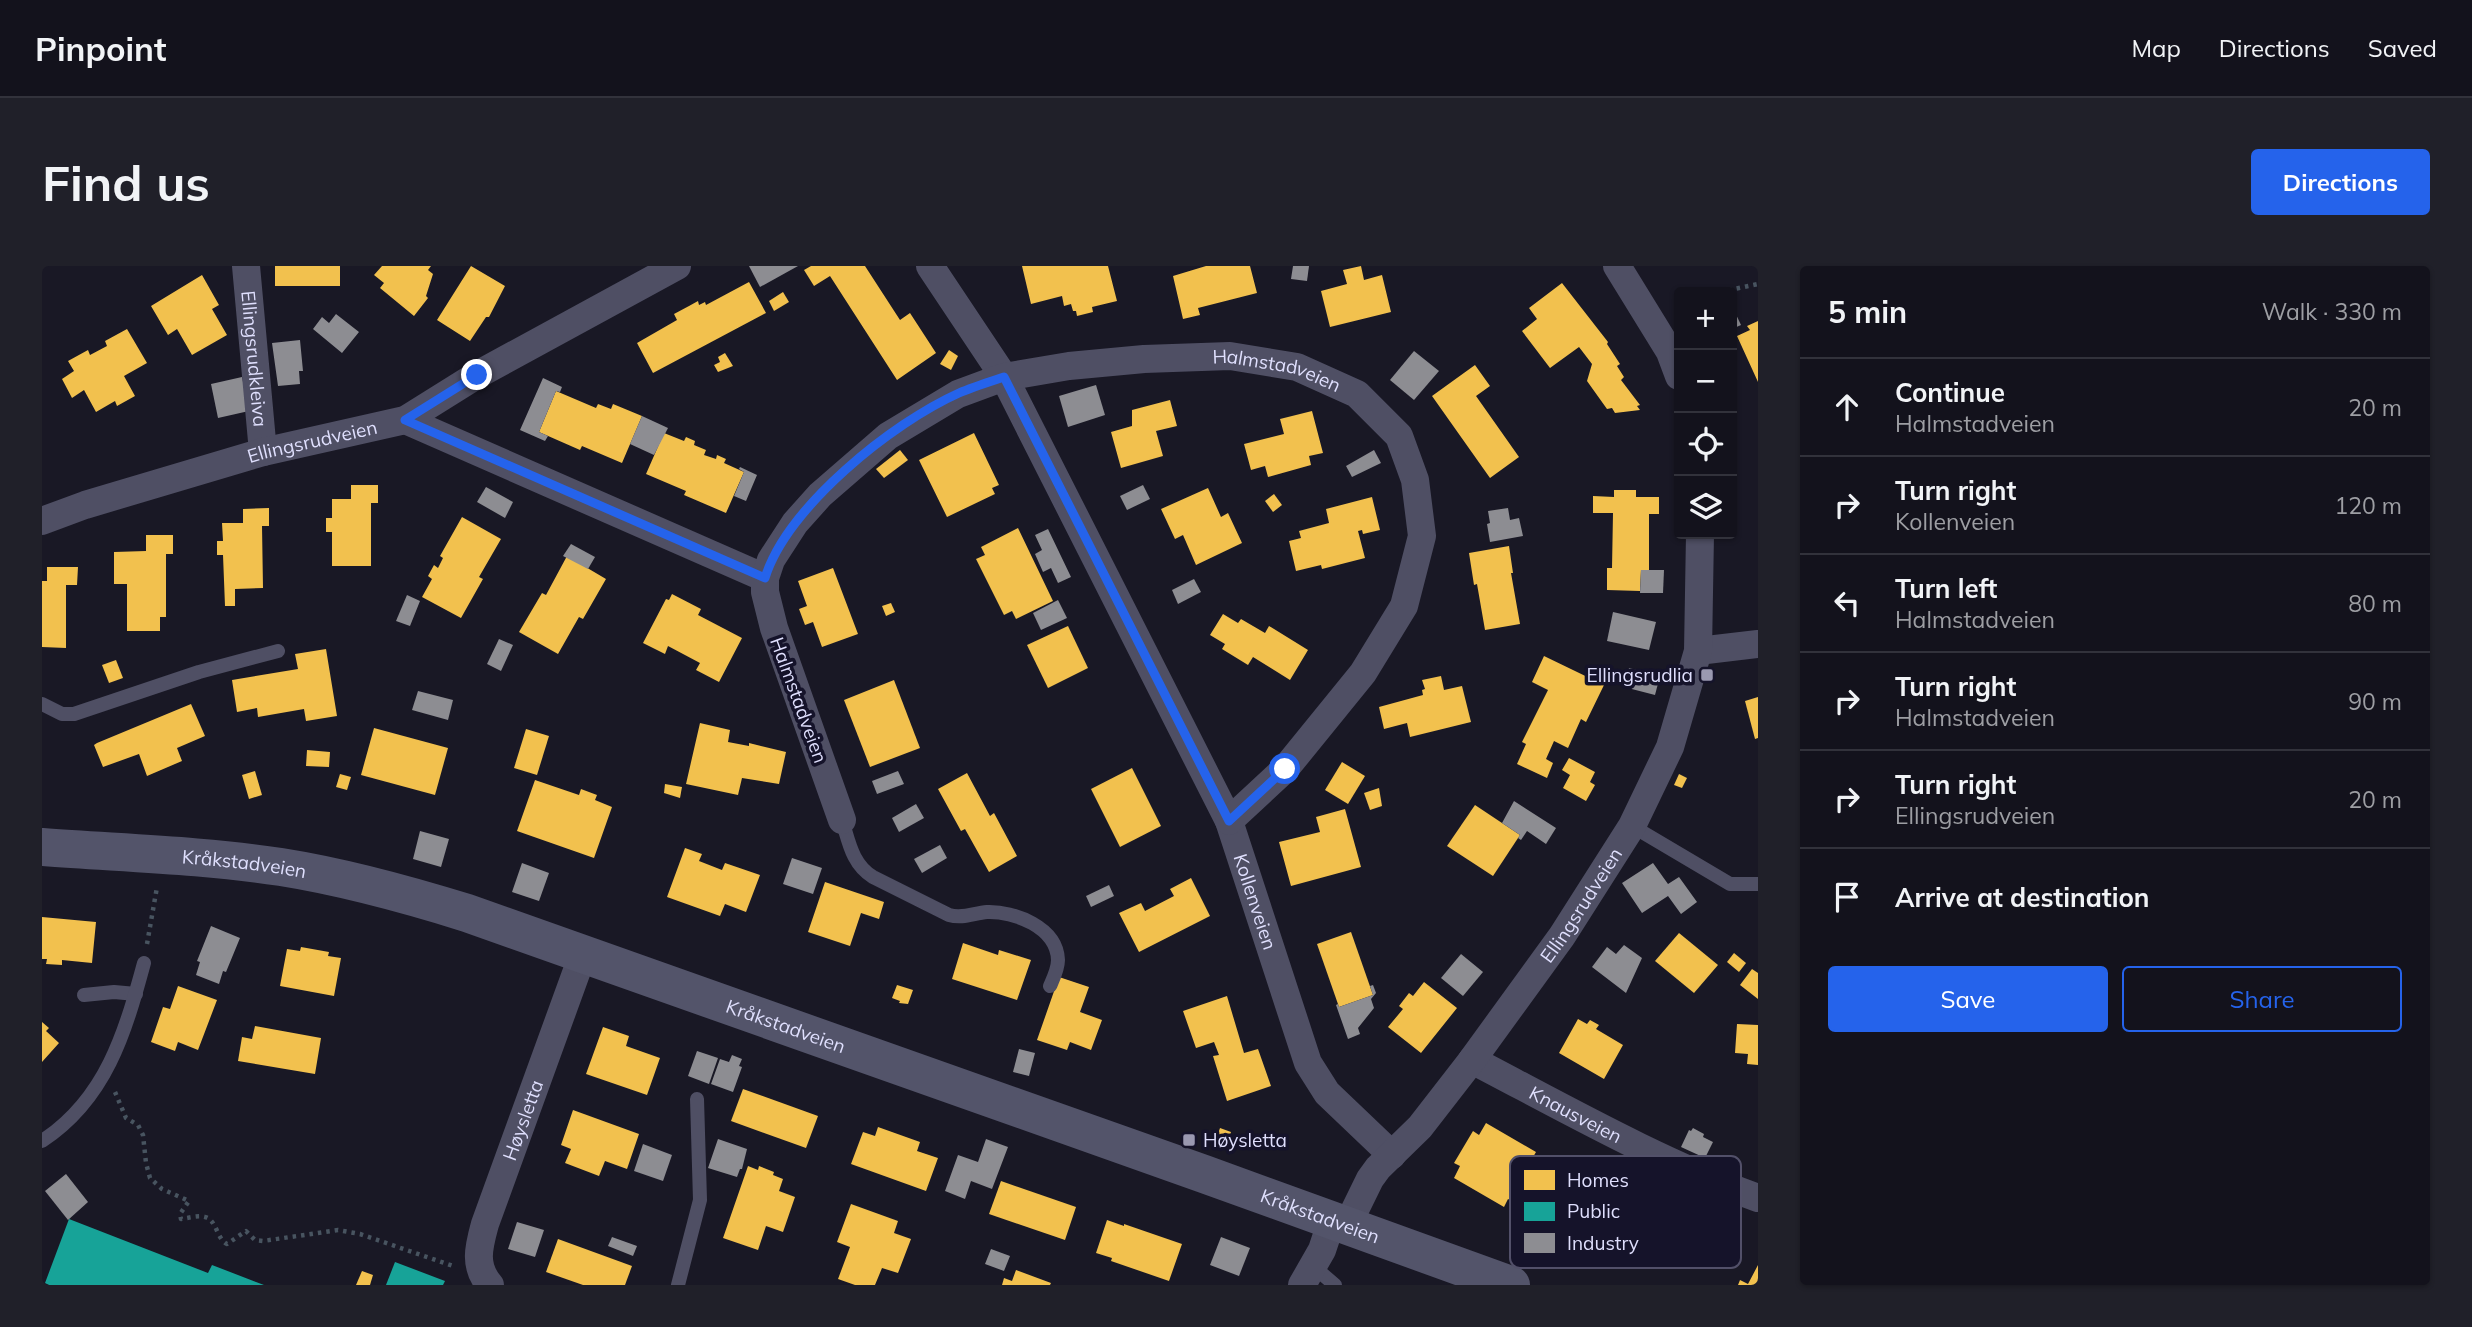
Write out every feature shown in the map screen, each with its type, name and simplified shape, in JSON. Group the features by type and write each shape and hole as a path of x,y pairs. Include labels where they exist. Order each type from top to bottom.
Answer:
{"main road":[{"name":"Kråkstadveien","path":"42,847 246,863 323,874 441,905 1511,1285"}],"street":[{"name":"Ellingsrudkleiva","path":"246,266 263,452"},
{"name":"Kollenveien","path":"930,266 1004,377 1229,821 1308,1063 1327,1094 1392,1155"},
{"path":"1617,266 1674,363"},
{"name":"Ellingsrudveien","path":"42,521 85,505 263,452 405,420 477,375 660,270"},
{"name":"Halmstadveien","path":"842,820 767,606 765,578 771,560 795,523 851,467 888,436 958,394 1004,377 1069,366 1230,356 1297,367 1357,394 1399,436 1415,480 1422,536 1404,606 1363,673 1285,769 1229,821"},
{"path":"405,420 765,578"},
{"name":"Ellingsrudveien","path":"1340,1223 1378,1168 1420,1127 1472,1060 1562,936 1632,826 1670,747 1698,651 1700,539"},
{"path":"1698,651 1758,644"},
{"name":"Høysletta","path":"478,1257 491,1206 583,954"},
{"name":"Knausveien","path":"1472,1060 1657,1156"},
{"name":"Knausveien","path":"1741,1192 1758,1198"},
{"path":"1317,1279 1340,1223"},
{"path":"478,1257 480,1270 490,1285"}],"lane":[{"path":"42,704 62,714 74,714 199,672 278,651"},
{"path":"842,820 858,865 884,883 956,917 1001,913 1018,916 1034,924 1046,934 1056,951 1057,970 1050,986"},
{"path":"1632,826 1730,884 1758,884"},
{"path":"42,1141 79,1111 100,1081 112,1059 136,994 144,963"},
{"path":"84,995 114,992 136,994"},
{"path":"678,1285 700,1200 697,1099"}],"path":[{"path":"1737,288 1758,284"},
{"path":"144,963 158,882"},
{"path":"100,1081 115,1093 127,1118 138,1125 143,1135 150,1178 162,1189 188,1201 180,1214 181,1219 205,1216 212,1221 219,1240 227,1244 246,1231 255,1240 263,1241 338,1230 360,1234 454,1267 478,1257"}],"building: Homes":[{"path":"275,266 340,266 340,286 275,286"},
{"path":"382,266 431,266 428,270 433,274 426,296 428,298 414,316 380,288 384,283 374,275"},
{"path":"471,266 505,286 489,317 486,317 470,341 437,320"},
{"path":"811,266 865,266 900,320 910,313 936,353 897,380 830,276 814,286 804,270"},
{"path":"1022,266 1108,266 1117,301 1092,307 1093,312 1077,316 1071,304 1064,306 1062,296 1031,304"},
{"path":"1206,266 1250,266 1257,293 1198,308 1200,315 1183,319 1173,276"},
{"path":"1361,266 1364,280 1382,275 1391,312 1330,327 1321,291 1347,284 1343,270"},
{"path":"202,275 219,305 212,309 227,335 192,355 177,329 168,335 151,306"},
{"path":"749,282 766,313 653,373 637,343 677,320 674,314 698,301 699,305 705,302 706,305"},
{"path":"1562,283 1608,342 1620,364 1617,366 1624,377 1621,380 1640,405 1637,406 1640,410 1615,413 1612,408 1607,409 1587,381 1592,364 1579,347 1550,368 1522,331 1537,319 1529,308"},
{"path":"783,292 789,302 774,311 769,301"},
{"path":"1758,321 1758,382 1737,336 1750,330 1747,326"},
{"path":"127,329 147,363 124,376 135,396 117,406 115,401 96,412 84,390 72,398 62,379 74,371 68,361 88,350 90,355 107,346 105,341"},
{"path":"949,350 958,356 951,370 940,364"},
{"path":"725,353 733,366 718,372 714,365 720,362 718,357"},
{"path":"1475,365 1490,386 1476,396 1519,457 1490,478 1432,396"},
{"path":"556,391 596,408 598,404 611,409 613,404 642,416 622,463 582,446 580,450 539,432"},
{"path":"1170,400 1177,426 1156,431 1163,456 1121,468 1111,432 1132,426 1132,410"},
{"path":"1312,411 1323,453 1309,456 1311,465 1268,477 1265,466 1251,470 1244,444 1284,434 1280,419"},
{"path":"664,433 684,441 686,437 695,441 694,445 706,450 704,455 716,459 717,455 726,459 724,463 744,472 726,513 684,495 686,491 646,474"},
{"path":"974,433 999,485 992,488 995,494 947,517 919,460"},
{"path":"900,450 908,460 884,478 876,469"},
{"path":"351,485 378,485 378,503 371,503 371,566 332,566 332,532 326,532 326,518 332,518 332,499 351,499"},
{"path":"1208,488 1221,517 1228,513 1242,543 1196,565 1183,535 1175,539 1161,509"},
{"path":"1614,490 1636,490 1636,497 1659,497 1659,514 1649,514 1649,570 1641,570 1640,591 1607,590 1607,568 1612,568 1613,513 1593,513 1593,496 1614,497"},
{"path":"1274,494 1282,505 1273,512 1265,501"},
{"path":"1372,497 1380,530 1363,534 1362,530 1358,531 1365,558 1322,569 1321,565 1296,571 1289,541 1301,538 1299,531 1329,523 1326,509"},
{"path":"269,508 269,526 262,526 263,588 235,589 235,606 225,606 223,555 217,555 217,541 223,541 222,523 243,523 243,509"},
{"path":"462,517 501,539 479,577 483,579 461,618 422,597 432,579 428,576 434,565 438,568 443,558 440,556"},
{"path":"1018,528 1053,601 1016,619 1012,611 1004,615 976,559 985,555 981,547"},
{"path":"146,535 173,535 173,554 166,554 166,617 160,617 160,631 127,631 127,584 114,584 114,552 146,551"},
{"path":"1509,546 1520,624 1485,630 1469,553"},
{"path":"567,556 606,579 583,619 579,617 558,654 519,632 542,593 546,595"},
{"path":"47,567 78,567 77,585 66,585 66,648 42,647 42,581 47,581"},
{"path":"833,568 858,634 822,647 813,622 805,625 799,609 807,606 798,581"},
{"path":"672,594 701,609 698,615 742,638 719,682 696,670 700,663 668,646 665,654 643,643 666,599 669,600"},
{"path":"891,603 895,612 886,616 882,606"},
{"path":"1223,614 1238,623 1241,619 1265,633 1269,626 1308,650 1290,680 1253,657 1248,665 1222,649 1225,644 1210,635"},
{"path":"1068,626 1088,668 1048,688 1027,645"},
{"path":"326,649 337,716 306,721 304,709 258,717 257,708 237,712 232,680 298,669 295,654"},
{"path":"1544,656 1604,685 1586,722 1581,719 1568,748 1554,741 1546,759 1553,763 1547,778 1517,764 1526,744 1522,742 1548,690 1532,682"},
{"path":"116,660 123,678 109,683 102,665"},
{"path":"1441,676 1444,690 1462,686 1471,722 1410,737 1407,723 1384,729 1379,707 1423,695 1422,690 1425,689 1422,680"},
{"path":"894,680 920,748 870,767 844,700"},
{"path":"1758,697 1758,738 1755,739 1745,701"},
{"path":"191,704 205,736 177,748 182,761 147,776 139,754 103,767 94,745"},
{"path":"700,723 730,730 728,742 749,746 749,743 786,752 779,784 742,778 738,795 686,784"},
{"path":"374,728 448,748 435,795 361,775"},
{"path":"526,729 549,736 537,775 514,768"},
{"path":"307,750 330,752 329,767 306,766"},
{"path":"1569,758 1595,772 1590,782 1595,785 1586,801 1563,788 1570,775 1562,770"},
{"path":"1342,762 1365,776 1348,804 1325,790"},
{"path":"1132,768 1161,826 1120,847 1091,789"},
{"path":"255,771 262,795 249,799 242,775"},
{"path":"967,773 990,816 994,813 1017,856 989,872 965,829 961,831 938,789"},
{"path":"340,774 351,777 347,790 336,787"},
{"path":"1679,774 1687,778 1682,788 1674,785"},
{"path":"535,780 579,795 581,789 597,795 595,800 612,807 594,858 517,831"},
{"path":"665,784 682,787 680,798 664,793"},
{"path":"1379,788 1382,806 1370,810 1364,793"},
{"path":"1475,805 1520,835 1493,876 1447,846"},
{"path":"1345,809 1361,867 1291,886 1279,842 1320,832 1316,817"},
{"path":"685,848 702,854 699,861 722,870 725,863 760,875 746,912 725,904 720,916 667,897"},
{"path":"1191,878 1210,916 1139,952 1119,913 1141,903 1145,911 1174,896 1170,889"},
{"path":"825,882 884,902 879,919 861,913 850,946 808,932"},
{"path":"42,917 96,922 92,963 62,960 62,965 46,964 47,959 42,959"},
{"path":"1351,932 1373,995 1339,1007 1317,944"},
{"path":"1679,933 1718,965 1694,993 1655,961"},
{"path":"963,943 998,955 999,950 1031,960 1017,1000 952,979"},
{"path":"301,947 329,952 328,956 341,958 334,996 280,986 287,949 300,951"},
{"path":"1734,953 1746,963 1739,972 1727,962"},
{"path":"1752,969 1758,973 1758,999 1740,985"},
{"path":"1059,977 1089,987 1080,1012 1102,1020 1091,1050 1070,1042 1067,1050 1037,1040"},
{"path":"1424,982 1457,1008 1421,1053 1388,1027 1403,1009 1399,1006 1409,993 1413,996"},
{"path":"897,985 913,990 908,1004 899,1003 900,1001 892,998"},
{"path":"178,986 217,1000 198,1050 178,1042 175,1051 151,1042 163,1007 170,1009"},
{"path":"1227,996 1244,1053 1258,1049 1271,1086 1227,1101 1213,1056 1219,1055 1214,1042 1196,1048 1183,1011"},
{"path":"1578,1019 1587,1024 1590,1020 1599,1025 1596,1029 1623,1045 1604,1079 1559,1053"},
{"path":"42,1022 49,1028 46,1031 59,1043 42,1062"},
{"path":"1737,1024 1758,1025 1758,1065 1747,1064 1748,1054 1735,1053"},
{"path":"255,1026 321,1038 315,1074 238,1061 242,1037 252,1039"},
{"path":"603,1027 629,1036 626,1046 660,1058 647,1095 586,1074"},
{"path":"743,1089 818,1116 806,1148 731,1121"},
{"path":"573,1110 639,1134 627,1169 605,1161 599,1176 565,1163 571,1149 561,1145"},
{"path":"1486,1123 1536,1152 1534,1156 1510,1156 1510,1200 1508,1199 1504,1207 1454,1178 1460,1166 1454,1163 1473,1131 1479,1135"},
{"path":"878,1127 920,1142 917,1151 938,1158 926,1191 851,1164 863,1132 875,1136"},
{"path":"1220,1128 1231,1132 1228,1141 1217,1137"},
{"path":"748,1166 758,1170 759,1166 774,1172 773,1175 783,1179 779,1191 795,1197 783,1232 766,1226 758,1250 723,1238"},
{"path":"1001,1181 1076,1207 1065,1240 989,1214"},
{"path":"851,1204 898,1221 894,1233 911,1239 898,1273 882,1268 875,1285 855,1285 838,1279 850,1247 837,1242"},
{"path":"1107,1220 1182,1244 1169,1281 1096,1253"},
{"path":"558,1239 632,1266 625,1285 583,1285 546,1272"},
{"path":"1758,1265 1758,1285 1738,1285 1740,1280 1748,1284"},
{"path":"1016,1270 1051,1283 1002,1285 1004,1278 1012,1281"},
{"path":"362,1271 373,1275 370,1285 356,1285"}],"building: Public":[{"path":"69,1219 208,1273 212,1265 264,1285 49,1285 45,1283"},
{"path":"395,1262 445,1281 443,1285 386,1285"}],"building: Industry":[{"path":"749,266 798,266 760,287"},
{"path":"1293,266 1309,266 1307,281 1291,279"},
{"path":"336,314 359,332 342,353 313,329 322,317 329,323"},
{"path":"300,340 303,371 299,371 300,384 278,386 272,343"},
{"path":"1414,351 1439,371 1414,400 1390,380"},
{"path":"242,377 249,411 218,418 211,384"},
{"path":"543,378 562,387 560,392 556,391 539,432 548,436 545,441 520,430"},
{"path":"1096,385 1105,415 1068,427 1059,396"},
{"path":"642,416 668,428 654,455 630,444"},
{"path":"1374,450 1381,463 1352,477 1346,466"},
{"path":"740,467 757,475 746,501 734,496 744,472"},
{"path":"1143,485 1150,499 1127,510 1120,496"},
{"path":"486,487 513,502 505,518 477,502"},
{"path":"1508,508 1510,520 1519,518 1523,536 1490,542 1488,511"},
{"path":"1048,529 1071,577 1058,583 1051,568 1043,572 1035,554 1042,550 1035,535"},
{"path":"571,544 595,557 588,569 563,556"},
{"path":"1641,570 1664,570 1663,593 1640,593"},
{"path":"1194,579 1201,592 1178,604 1172,590"},
{"path":"407,595 420,601 410,626 396,621"},
{"path":"1058,600 1067,618 1041,630 1033,613"},
{"path":"1613,612 1656,622 1649,650 1607,641"},
{"path":"499,639 513,645 501,671 487,664"},
{"path":"1629,668 1660,676 1655,695 1624,687"},
{"path":"418,691 453,700 448,720 412,710"},
{"path":"898,771 904,784 877,794 872,781"},
{"path":"1514,801 1556,828 1546,844 1527,831 1521,840 1518,838 1520,835 1502,823"},
{"path":"916,804 924,818 899,832 892,818"},
{"path":"420,831 449,839 441,867 413,859"},
{"path":"940,845 947,858 922,873 914,859"},
{"path":"792,858 822,868 813,894 783,884"},
{"path":"522,863 549,873 539,901 512,892"},
{"path":"1653,863 1668,884 1679,877 1697,902 1681,914 1668,896 1642,913 1622,883"},
{"path":"1109,885 1114,896 1091,907 1086,896"},
{"path":"211,926 240,938 219,984 196,975 200,962 197,961"},
{"path":"1624,945 1642,958 1626,993 1592,967 1607,947 1616,954"},
{"path":"1461,954 1483,972 1463,996 1441,978"},
{"path":"1373,985 1376,993 1371,999 1374,1008 1358,1028 1360,1034 1348,1039 1336,1005 1339,1007 1373,995 1370,986"},
{"path":"1019,1049 1035,1053 1029,1076 1013,1072"},
{"path":"697,1051 718,1058 709,1084 688,1076"},
{"path":"732,1055 742,1059 739,1066 742,1067 733,1092 711,1084 720,1059 729,1062"},
{"path":"1693,1128 1713,1142 1706,1156 1681,1147 1689,1130"},
{"path":"718,1139 747,1149 737,1177 708,1168"},
{"path":"986,1139 1008,1147 992,1189 971,1181 965,1199 945,1191 958,1155 978,1162"},
{"path":"643,1144 672,1155 663,1181 634,1171"},
{"path":"66,1174 88,1202 68,1220 45,1191"},
{"path":"517,1222 544,1230 535,1257 508,1249"},
{"path":"612,1237 637,1246 633,1256 608,1246"},
{"path":"1221,1237 1250,1248 1239,1276 1210,1265"},
{"path":"991,1249 1010,1256 1004,1271 985,1264"}],"place":[{"name":"Ellingsrudlia","path":"1707,675"},
{"name":"Høysletta","path":"1189,1140"}],"route":[{"path":"477,375 405,420 765,578 781,541 820,495 851,467 888,436 925,412 958,394 1004,377 1229,821 1285,769"}]}
